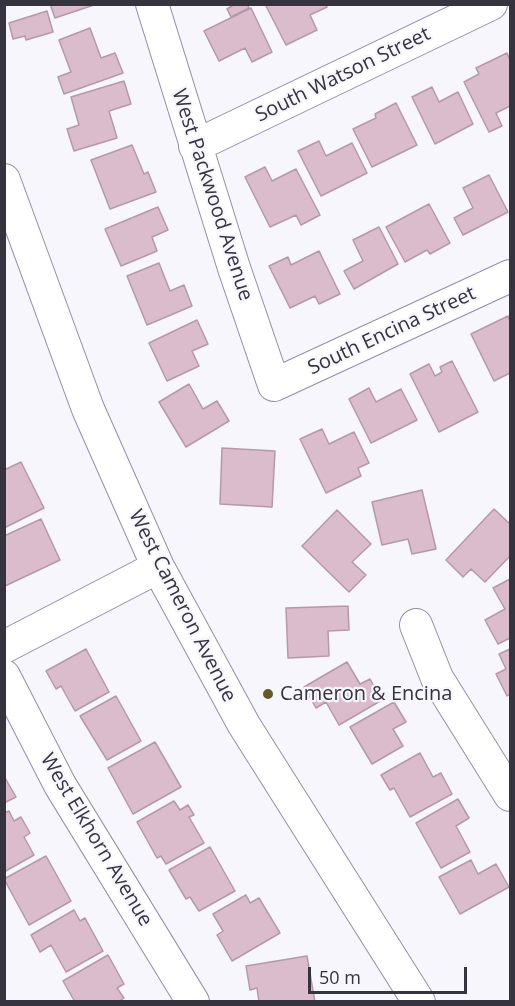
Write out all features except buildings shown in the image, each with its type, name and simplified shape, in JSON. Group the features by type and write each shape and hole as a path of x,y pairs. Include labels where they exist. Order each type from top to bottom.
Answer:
{"street":[{"name":"West Packwood Avenue","path":"152,4 234,268 274,385"},
{"name":"South Watson Street","path":"195,146 491,4"},
{"name":"West Cameron Avenue","path":"4,180 88,409 159,567 244,725 418,1002"},
{"name":"South Encina Street","path":"274,385 510,276"},
{"path":"4,647 159,567"},
{"path":"416,625 436,678 510,795"},
{"name":"West Elkhorn Avenue","path":"4,676 60,785 193,1002"}],"place":[{"name":"Cameron & Encina","path":"268,694"}]}
